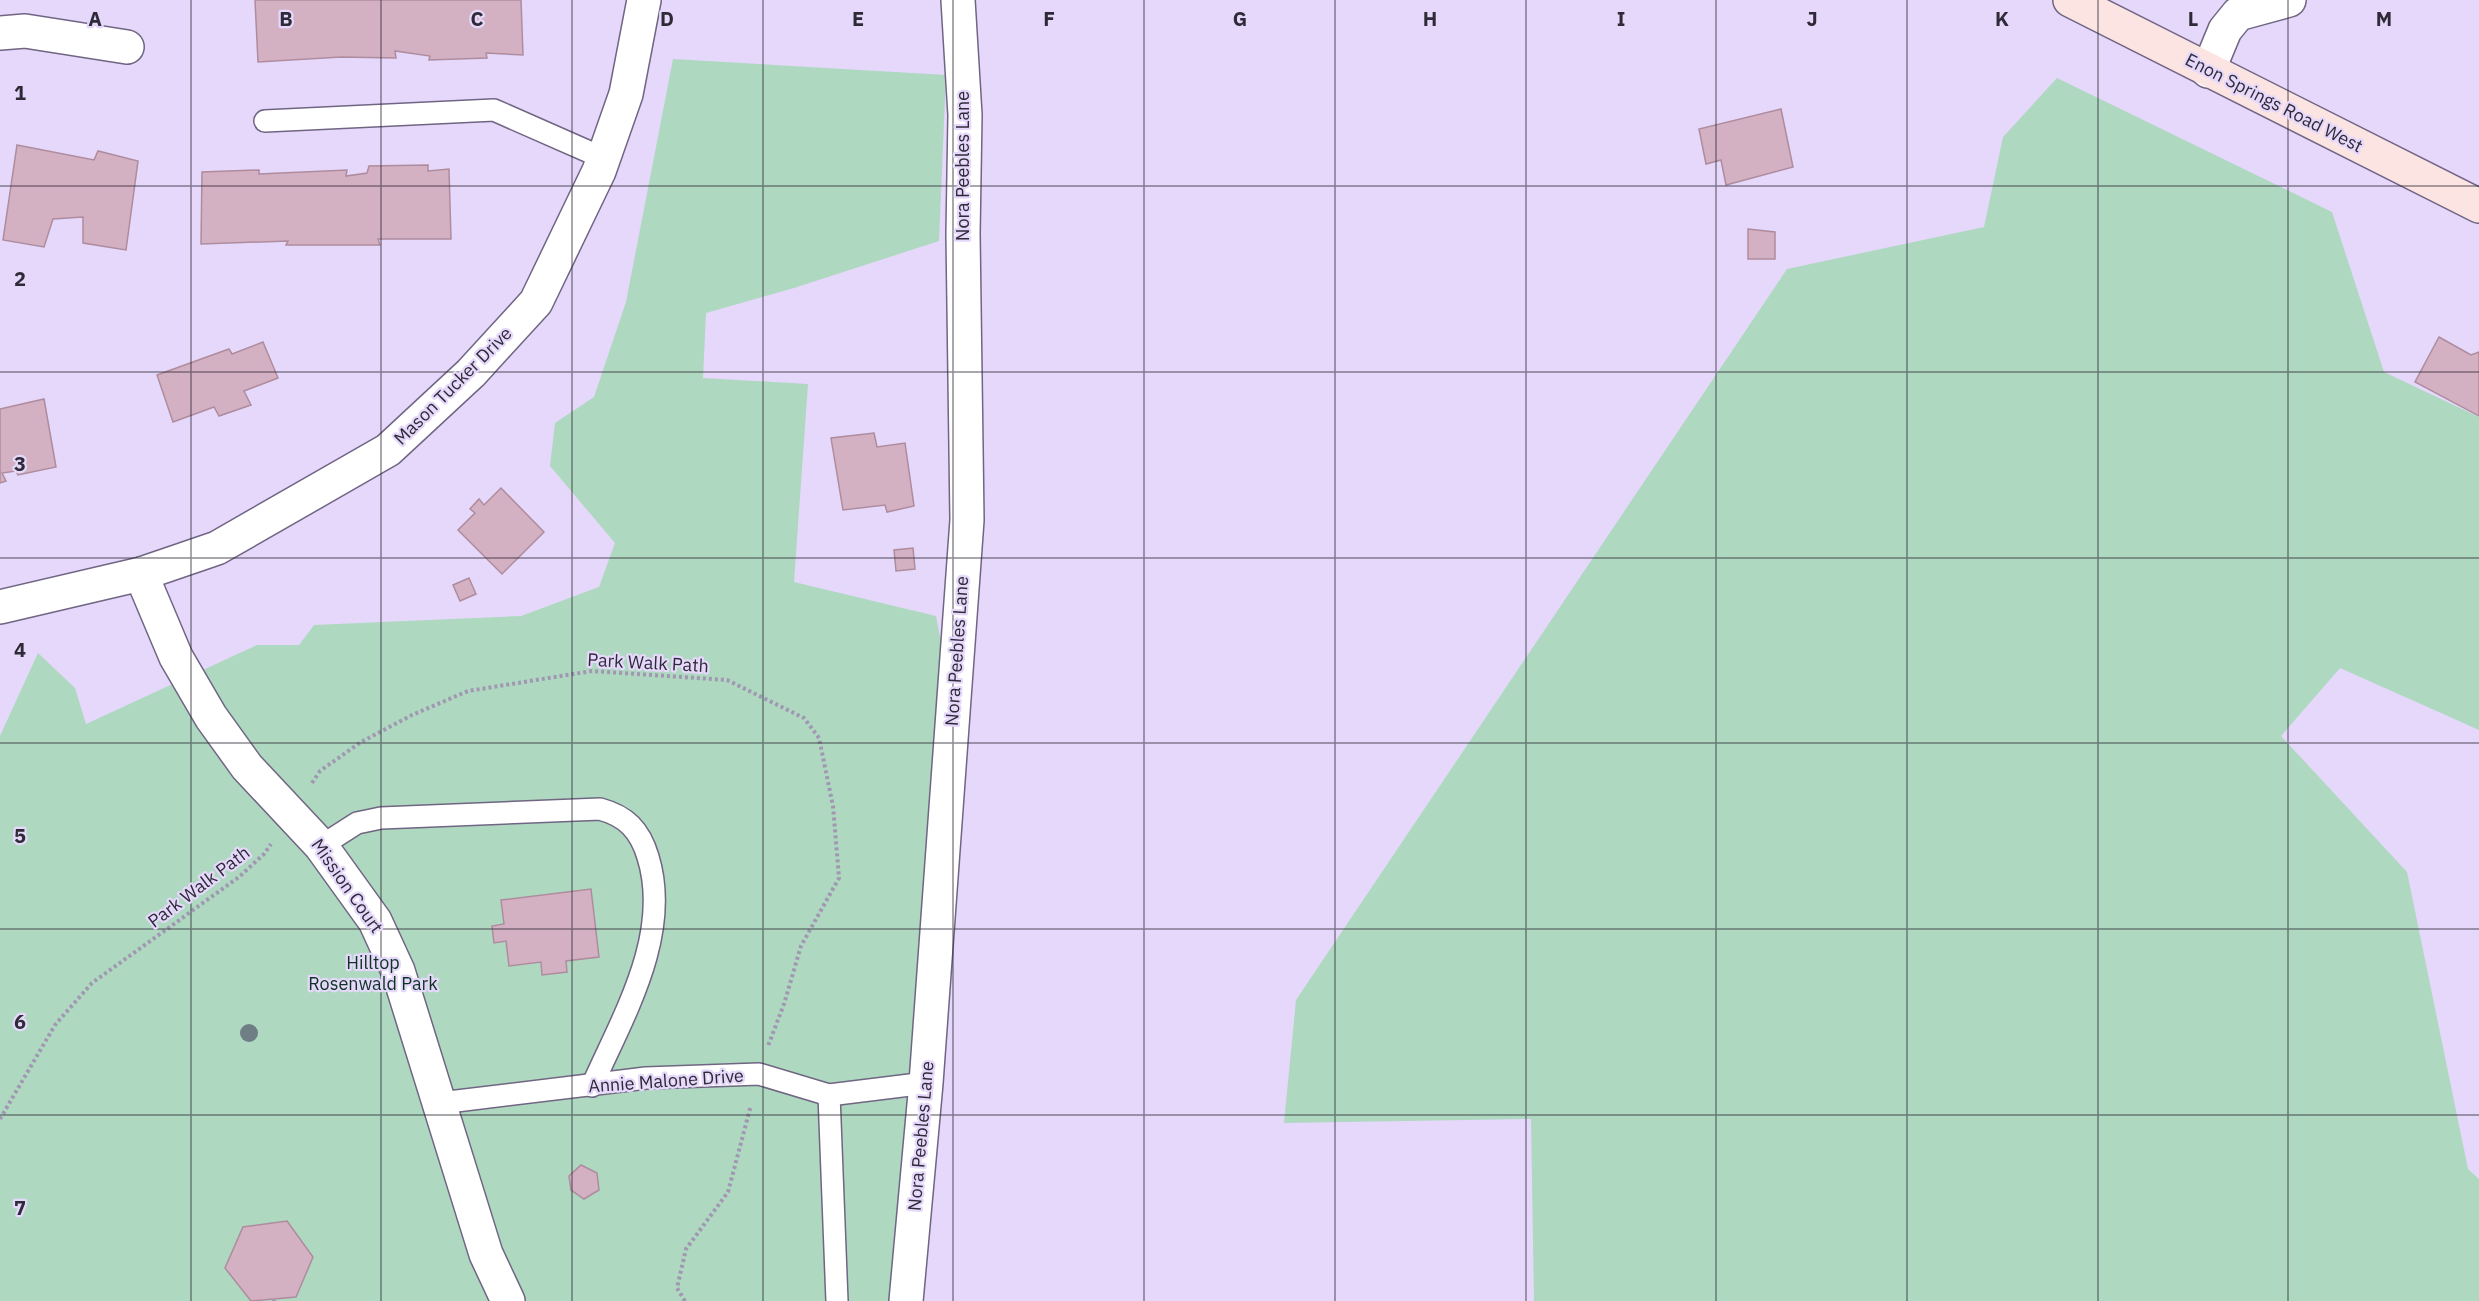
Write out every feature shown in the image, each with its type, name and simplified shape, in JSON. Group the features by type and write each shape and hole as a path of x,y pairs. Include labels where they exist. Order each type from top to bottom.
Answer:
{"street":[{"name":"Mason Tucker Drive","path":"0,607 141,574 217,548 388,450 471,373 536,302 603,158 626,94 644,0"},
{"name":"Nora Peebles Lane","path":"906,1301 926,1083 967,519 963,234 965,115 958,0"},
{"name":"Enon Springs Road West","path":"2070,0 2479,206"},
{"path":"2208,71 2225,30 2238,14 2289,0"},
{"path":"0,33 25,31 128,47"},
{"name":"Mission Court","path":"141,574 176,657 211,717 248,767 321,846 375,921 398,971 486,1254 508,1301"}],"lane":[{"path":"265,121 494,110 603,158"},
{"path":"321,846 357,823 381,818 600,809 616,813 632,824 644,844 654,875 656,904 654,924 622,1019 592,1086"},
{"name":"Annie Malone Drive","path":"440,1103 646,1078 759,1074 829,1095 926,1083"},
{"path":"829,1095 837,1301"}],"path":[{"name":"Park Walk Path","path":"0,1119 55,1025 92,982 239,877 264,854 320,771 360,742 412,715 468,691 592,671 727,680 804,718 819,738 832,806 839,878 801,946 784,1004 759,1074 728,1192 686,1249 677,1288 685,1301"}],"green space":[{"name":"Hilltop Rosenwald Park","path":"673,59 946,75 939,241 794,288 706,313 703,378 808,384 794,582 936,616 943,652 893,1301 0,1301 0,736 38,653 75,688 86,724 257,645 299,645 314,625 521,616 599,587 615,543 550,466 555,423 594,397 626,302"},
{"path":"2057,78 2332,212 2384,372 2479,417 2479,730 2340,668 2281,736 2407,872 2468,1169 2479,1179 2479,1301 1534,1301 1531,1119 1284,1123 1296,1000 1787,269 1984,227 2003,137"}],"building":[{"path":"255,0 521,0 523,55 486,53 487,58 429,60 430,56 395,51 396,58 341,57 258,62"},
{"path":"1781,109 1793,167 1726,185 1721,160 1706,164 1699,129"},
{"path":"17,145 94,160 98,151 138,161 126,250 83,243 83,217 53,219 44,247 3,240"},
{"path":"428,165 428,171 449,169 451,239 378,239 380,245 286,245 288,241 201,244 202,172 259,170 259,174 347,170 346,176 367,173 369,166"},
{"path":"1748,229 1775,232 1775,259 1748,259"},
{"path":"2439,337 2471,355 2479,352 2479,416 2415,382"},
{"path":"263,342 278,378 244,391 251,405 219,416 214,407 173,422 157,375 229,349 232,354"},
{"path":"44,399 56,467 18,475 16,471 2,473 6,481 0,483 0,409"},
{"path":"874,433 877,447 905,443 914,506 887,512 885,505 843,510 831,438"},
{"path":"501,488 544,532 502,574 458,530 475,513 470,509 479,499 484,505"},
{"path":"913,548 915,569 896,571 894,550"},
{"path":"469,578 476,594 460,601 453,585"},
{"path":"591,889 599,957 566,961 567,972 542,975 541,962 509,966 506,941 494,943 492,926 504,924 501,900"},
{"path":"581,1165 597,1173 599,1190 584,1199 571,1190 569,1176"},
{"path":"287,1221 313,1257 296,1297 251,1301 225,1268 243,1227"}]}
